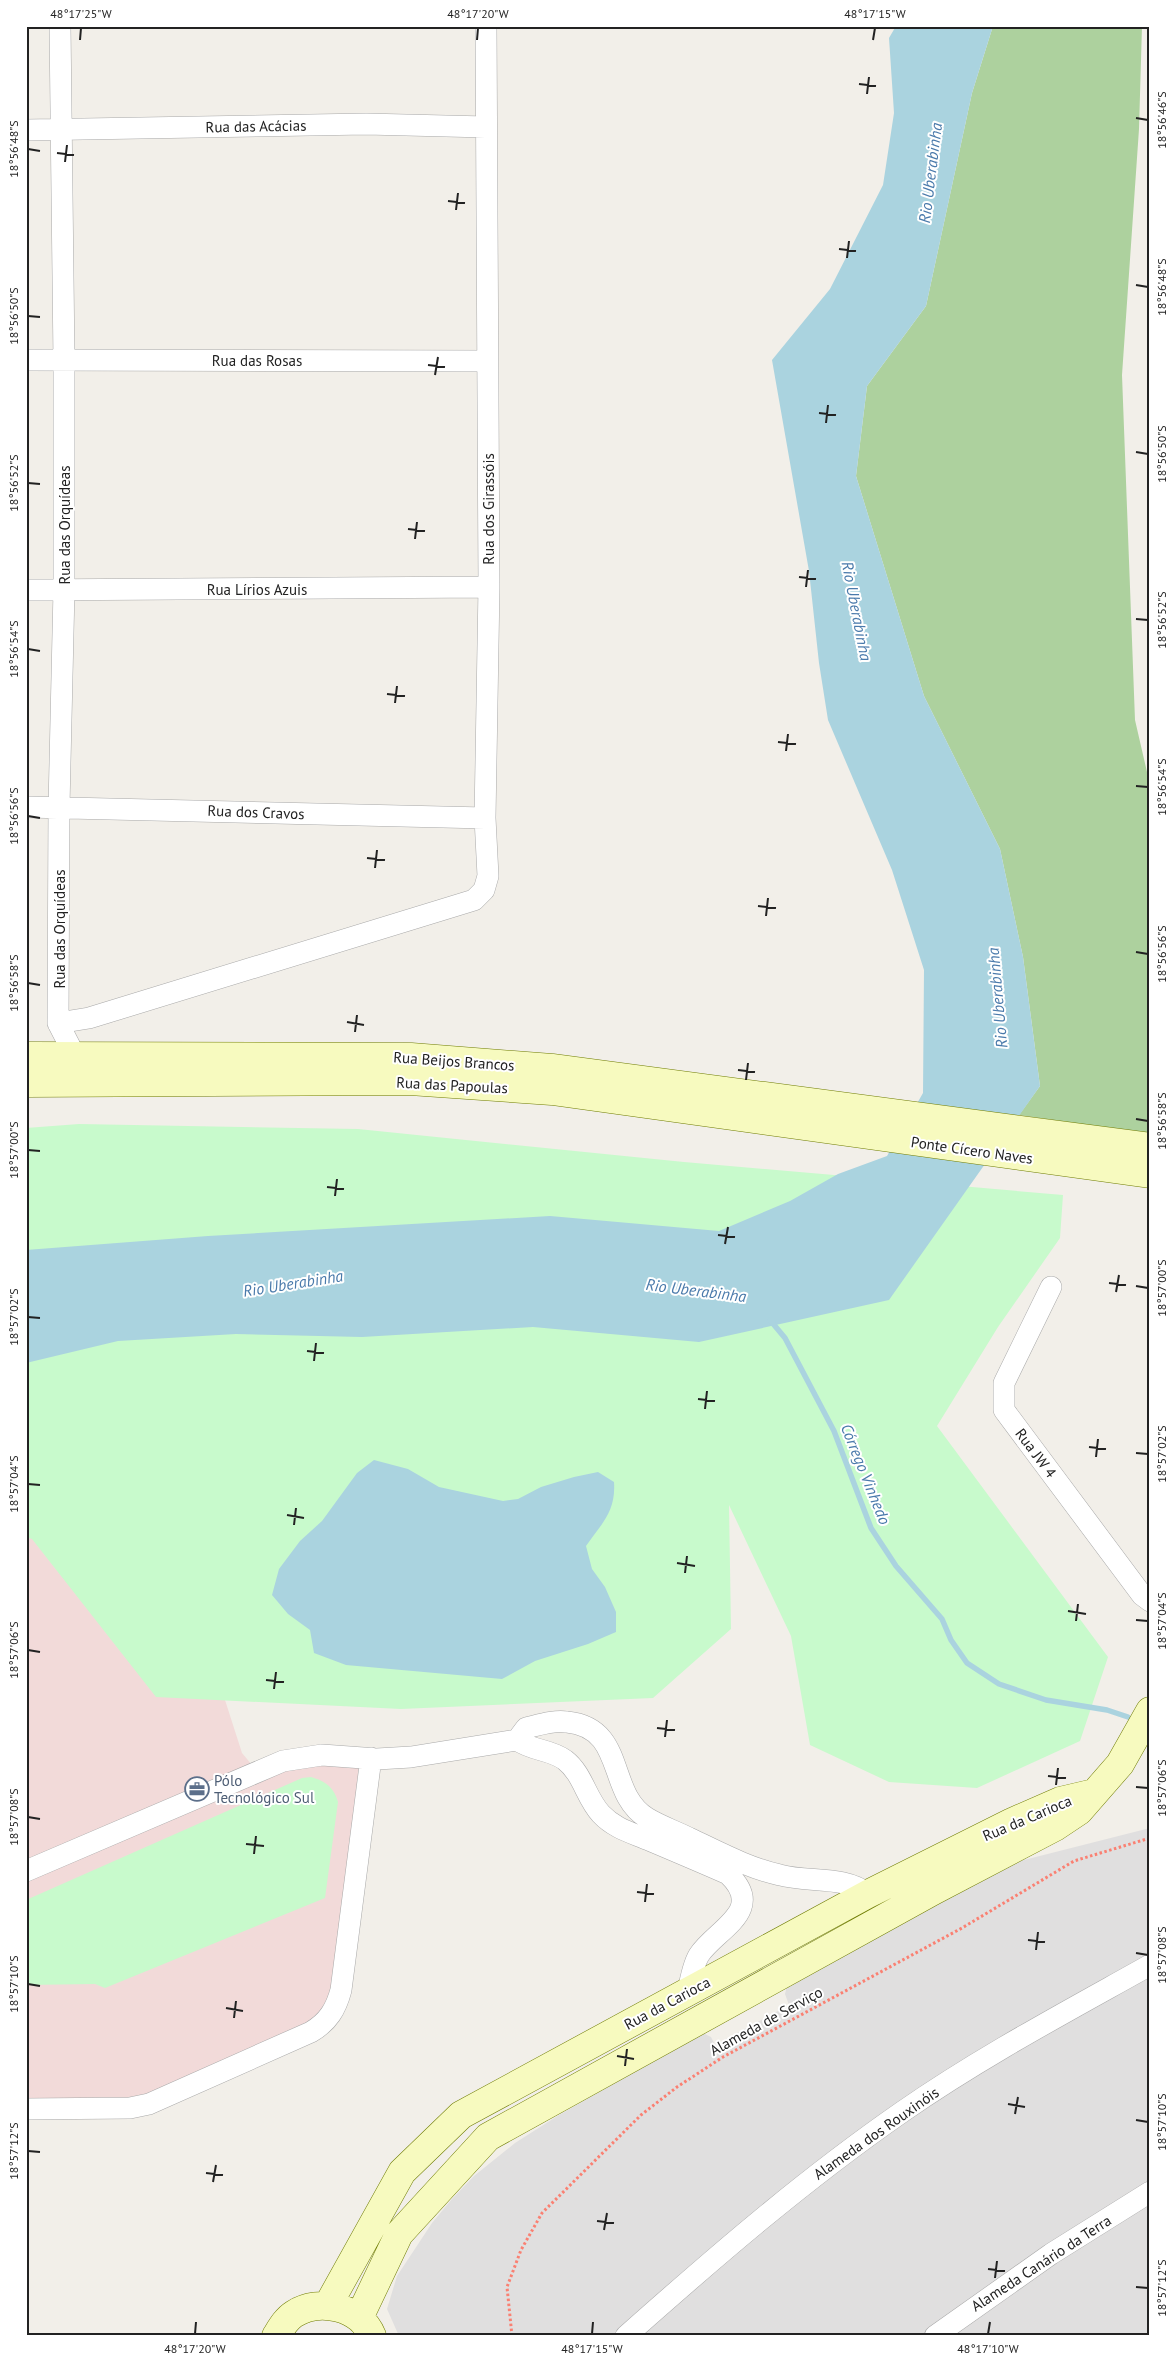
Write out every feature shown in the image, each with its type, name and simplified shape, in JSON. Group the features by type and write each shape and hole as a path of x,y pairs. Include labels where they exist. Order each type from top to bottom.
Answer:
{"main road":[{"name":"Rua Beijos Brancos","path":"26,1056 411,1057 552,1068 877,1124"},
{"name":"Rua das Papoulas","path":"26,1083 410,1081 552,1091 877,1124"},
{"path":"877,1124 1066,1136 1150,1147"},
{"name":"Ponte Cícero Naves","path":"877,1124 1068,1163 1150,1174"},
{"path":"1094,1793 1120,1764 1150,1711"},
{"name":"Rua da Carioca","path":"328,2305 402,2172 461,2115 868,1894 1012,1822 1060,1801 1094,1793"},
{"name":"Rua da Carioca","path":"365,2327 399,2234 488,2137 924,1896 1055,1826 1079,1811 1094,1793"},
{"path":"276,2336 282,2326 294,2314 317,2305 328,2305 344,2310 365,2327"}],"street":[{"name":"Rua das Orquídeas","path":"60,26 64,360 64,590 59,806 58,1023 75,1056"},
{"name":"Rua dos Girassóis","path":"58,1023 89,1018 474,900 484,890 488,876 485,818 489,587 486,26"},
{"name":"Rua das Acácias","path":"26,130 366,124 486,127"},
{"name":"Rua das Rosas","path":"26,360 487,361"},
{"name":"Rua Lírios Azuis","path":"26,590 489,587"},
{"name":"Rua dos Cravos","path":"26,807 59,806 485,818"},
{"name":"Rua JW 4","path":"1050,1287 1004,1383 1004,1410 1142,1595 1150,1601"},
{"path":"517,1740 526,1728 557,1722 568,1722 590,1728 599,1735 611,1751 620,1783 639,1811 728,1874 738,1886 742,1900 738,1916 699,1955 688,1993"},
{"path":"26,1871 283,1761 322,1755 371,1758 411,1757 517,1740 529,1748 550,1752 568,1762 581,1779 592,1803 610,1822 630,1834 694,1850 764,1871 799,1879 842,1883 859,1887 868,1894"},
{"path":"26,2109 130,2108 149,2104 311,2032 326,2020 338,2002 341,1990 371,1758"},
{"name":"Alameda dos Rouxinóis","path":"626,2336 741,2234 831,2163 903,2111 1008,2043 1150,1965"},
{"name":"Alameda Canário da Terra","path":"935,2336 1051,2254 1150,2192"}],"path":[{"name":"Alameda de Serviço","path":"512,2336 507,2287 521,2250 542,2213 641,2115 676,2087 723,2057 962,1928 1074,1861 1150,1838"}],"shaded area":[{"name":"Pólo Tecnológico Sul","path":"26,1517 217,1675 242,1753 258,1772 371,1758 332,2013 171,2096 26,2109"},
{"path":"1150,1828 1150,2336 399,2336 387,2309 397,2276 432,2223 452,2199 474,2176 515,2143 559,2115 703,2033 711,2037 715,2045 789,2005 785,1994 787,1986 1004,1865"}],"green space":[{"path":"993,26 1142,26 1139,129 1122,375 1135,720 1150,785 1150,1134 1019,1115 1040,1086 1023,957 1000,849 924,696 856,476 867,386 926,306 972,93"},
{"path":"79,1124 358,1129 684,1162 1063,1195 1060,1238 998,1327 937,1426 1108,1657 1080,1741 977,1788 889,1782 810,1745 791,1636 729,1505 731,1629 653,1698 401,1709 156,1697 32,1539 26,1537 26,1128"},
{"path":"311,1777 321,1780 328,1785 334,1792 338,1802 325,1898 105,1988 95,1984 26,1985 26,1900 302,1778"}],"water":[{"name":"Rio Uberabinha","path":"896,26 993,26 972,93 926,306 867,386 856,476 924,696 1000,849 1023,957 1040,1086 889,1300 699,1342 533,1327 362,1337 236,1334 118,1341 26,1363 26,1250 208,1236 550,1216 719,1231 790,1201 838,1174 887,1156 923,1093 924,970 892,870 828,720 819,663 809,571 772,360 830,289 883,185 894,113 889,38"},
{"path":"374,1460 408,1469 439,1487 503,1501 518,1499 541,1487 598,1472 614,1482 613,1501 607,1517 586,1546 592,1569 605,1587 616,1612 616,1632 588,1644 535,1661 502,1679 346,1665 314,1653 310,1630 288,1614 272,1595 279,1569 300,1541 322,1521 357,1473"}],"waterway":[{"name":"Córrego Vinhedo","path":"770,1320 785,1338 834,1431 871,1528 896,1566 942,1619 951,1640 967,1663 999,1684 1046,1700 1107,1710 1128,1717"}],"place":[{"name":"Pólo Tecnológico Sul","path":"197,1789"}]}
